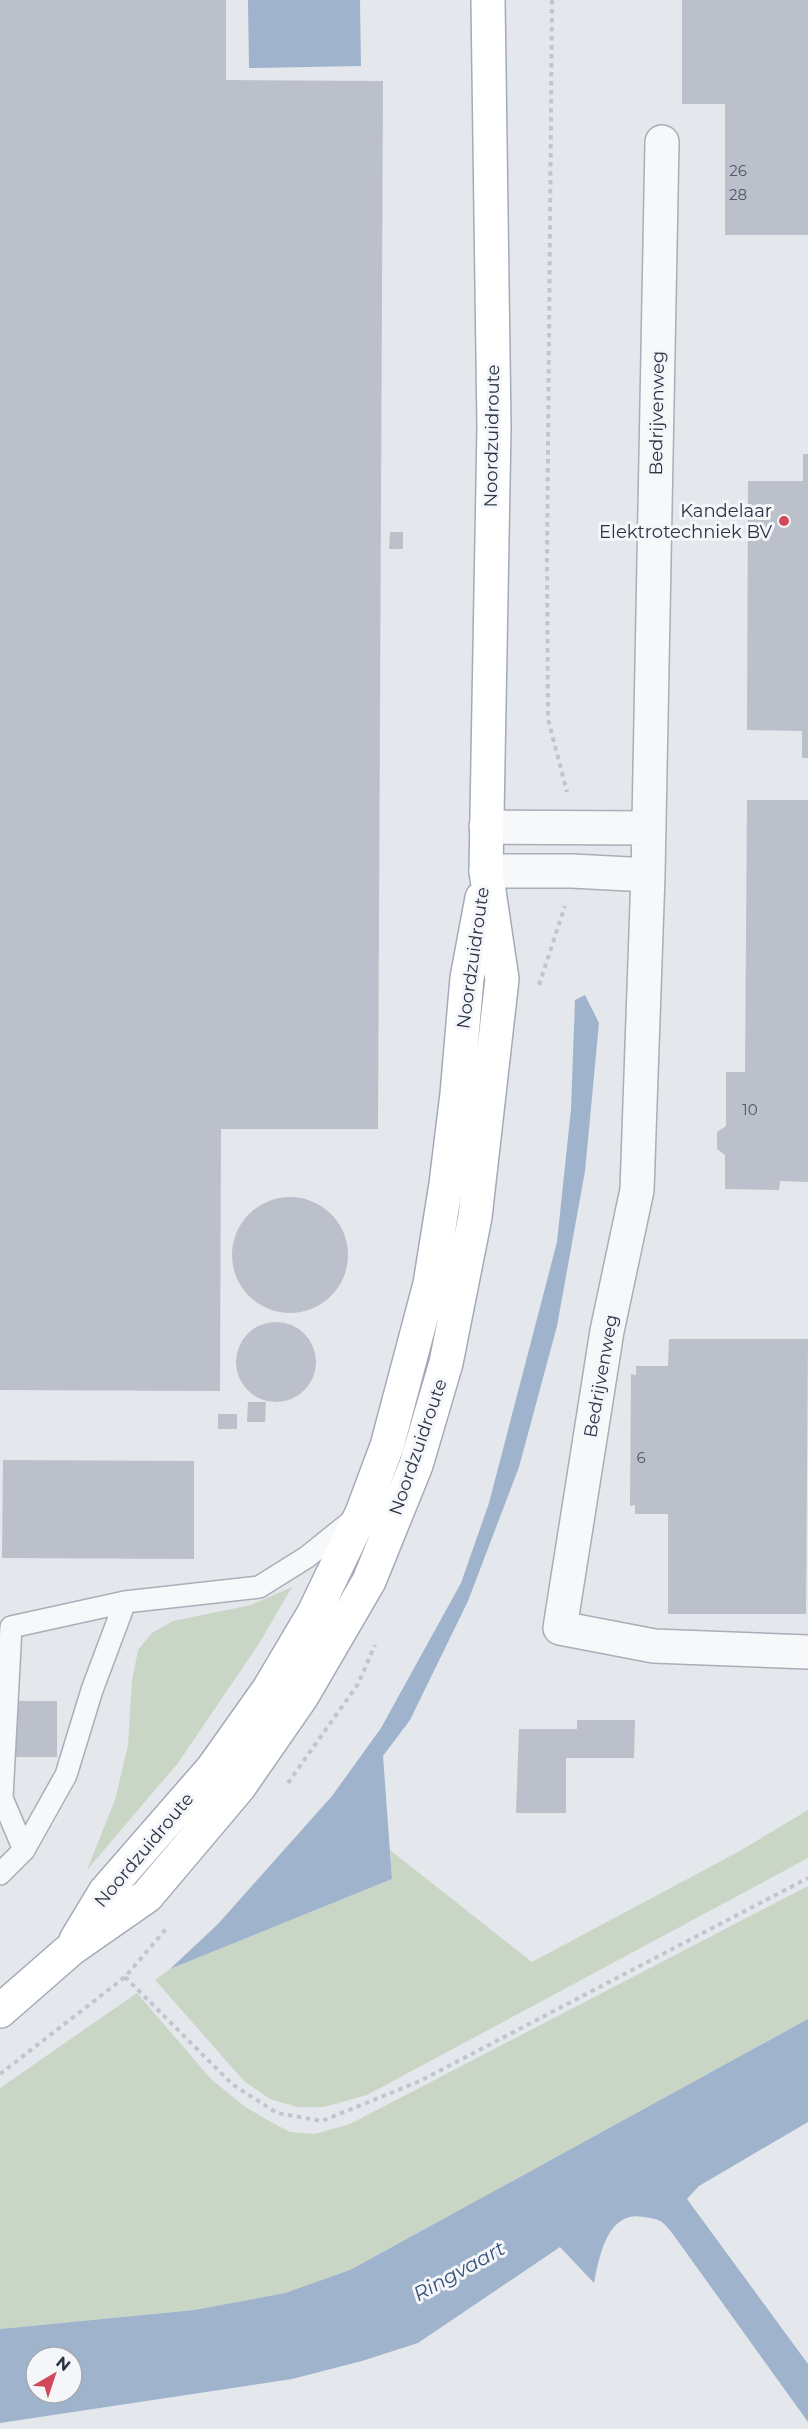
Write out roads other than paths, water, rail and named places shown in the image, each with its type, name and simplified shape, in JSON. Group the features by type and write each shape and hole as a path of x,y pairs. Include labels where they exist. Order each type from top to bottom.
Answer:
{"main road":[{"name":"Noordzuidroute","path":"0,2011 71,1949 147,1896 239,1787 302,1696 369,1581 416,1465 446,1363 475,1217 502,979 486,871 494,427 488,0"},
{"name":"Noordzuidroute","path":"71,1949 105,1892 213,1768 269,1689 314,1612 362,1513 387,1446 430,1284 457,1094 467,978 486,871"}],"street":[{"name":"Bedrijvenweg","path":"663,141 648,875 637,1190 607,1331 560,1628 654,1646 808,1652"},
{"path":"486,827 649,828"},
{"path":"486,871 572,871 648,875"}],"lane":[{"path":"24,1850 2,1798 10,1627 125,1602 259,1587 307,1557 362,1513"},
{"path":"0,1874 24,1850 66,1775 92,1690 125,1602"}],"water":[{"path":"248,0 360,0 361,66 249,68"},
{"path":"585,995 599,1023 585,1171 557,1326 519,1467 468,1601 410,1720 383,1756 392,1879 170,1969 218,1924 332,1796 381,1728 461,1583 489,1503 557,1242 571,1109 575,1000"},
{"name":"Ringvaart","path":"808,2019 808,2122 699,2186 687,2199 808,2364 808,2422 669,2230 658,2220 631,2217 621,2220 607,2238 594,2283 560,2247 418,2343 362,2361 292,2379 0,2423 0,2329 194,2310 285,2293 350,2270"}],"place":[{"name":"Kandelaar Elektrotechniek BV","path":"784,521"}]}
